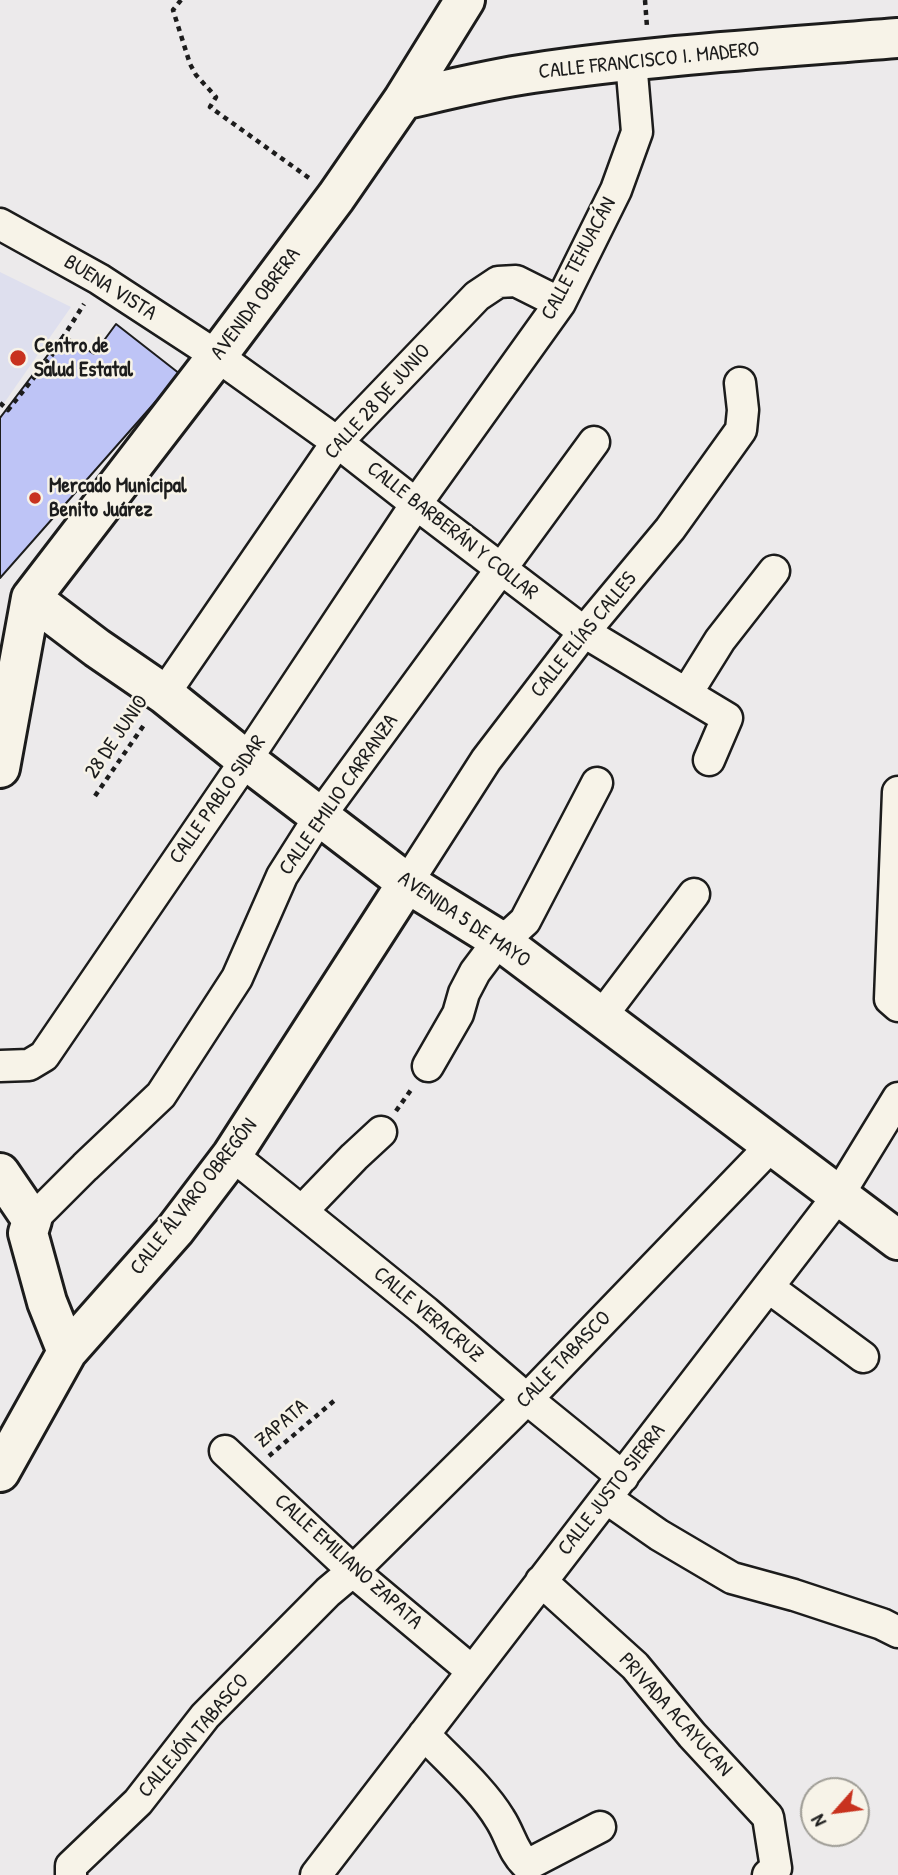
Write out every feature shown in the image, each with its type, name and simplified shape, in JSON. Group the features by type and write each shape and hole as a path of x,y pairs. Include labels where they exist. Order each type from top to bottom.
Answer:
{"street":[{"name":"AVENIDA OBRERA","path":"15,601 217,356 403,100 465,0"},
{"name":"CALLE FRANCISCO I. MADERO","path":"403,100 469,84 532,73 631,61 898,38"},
{"name":"CALLE TEHUACÁN","path":"416,504 560,303 616,190 637,132 631,61"},
{"name":"BUENA VISTA","path":"0,224 99,279 217,356"},
{"name":"CALLE 28 DE JUNIO","path":"164,694 337,442 477,296 498,282 516,281 560,303"},
{"name":"CALLE BARBERÁN Y COLLAR","path":"217,356 337,442 584,632 727,718 709,760"},
{"name":"CALLE ELÍAS CALLES","path":"407,883 486,760 584,632 670,528 741,430 743,410 740,383"},
{"name":"CALLE EMILIO CARRANZA","path":"32,1220 161,1095 237,978 282,876 320,817 594,442"},
{"name":"CALLE PABLO SIDAR","path":"0,1066 29,1065 44,1056 416,504"},
{"path":"687,694 720,640 774,570"},
{"name":"AVENIDA 5 DE MAYO","path":"15,601 97,648 164,694 407,883 499,940 898,1240"},
{"path":"0,768 15,601"},
{"path":"428,1066 458,1014 464,993 475,972 499,940 525,921 597,783"},
{"path":"894,1003 898,792"},
{"name":"CALLE ÁLVARO OBREGÓN","path":"0,1472 67,1352 175,1230 232,1155 407,883"},
{"path":"601,1017 694,894"},
{"name":"CALLE JUSTO SIERRA","path":"316,1875 838,1196 898,1098"},
{"path":"302,1211 381,1132"},
{"name":"CALLE TABASCO","path":"354,1571 527,1399 771,1146"},
{"name":"CALLE VERACRUZ","path":"232,1155 426,1312 527,1399 660,1535 732,1578 892,1620"},
{"path":"0,1173 32,1220 28,1233 47,1302 67,1352"},
{"path":"768,1287 863,1357"},
{"name":"CALLE EMILIANO ZAPATA","path":"225,1451 354,1571 472,1671"},
{"name":"CALLEJÓN TABASCO","path":"71,1875 71,1866 138,1802 205,1716 328,1592 354,1571"},
{"name":"PRIVADA ACAYUCAN","path":"541,1581 635,1666 692,1735 768,1817 772,1871"},
{"path":"424,1734 500,1818 520,1858 527,1865 600,1827"}],"path":[{"path":"181,0 173,10 195,75 216,97 210,107 335,197"},
{"path":"0,403 8,410 17,399 52,355 99,279"},
{"name":"28 DE JUNIO","path":"95,796 164,694"},
{"path":"381,1132 428,1066"},
{"name":"ZAPATA","path":"250,1473 335,1400"}],"shaded area":[{"name":"Centro de Salud Estatal","path":"0,272 71,307 0,409"}],"building":[{"name":"Mercado Municipal Benito Juárez","path":"116,324 180,374 0,578 0,418 63,335 94,354"}],"place":[{"name":"Centro de Salud Estatal","path":"18,358"},
{"name":"Mercado Municipal Benito Juárez","path":"35,498"}]}
